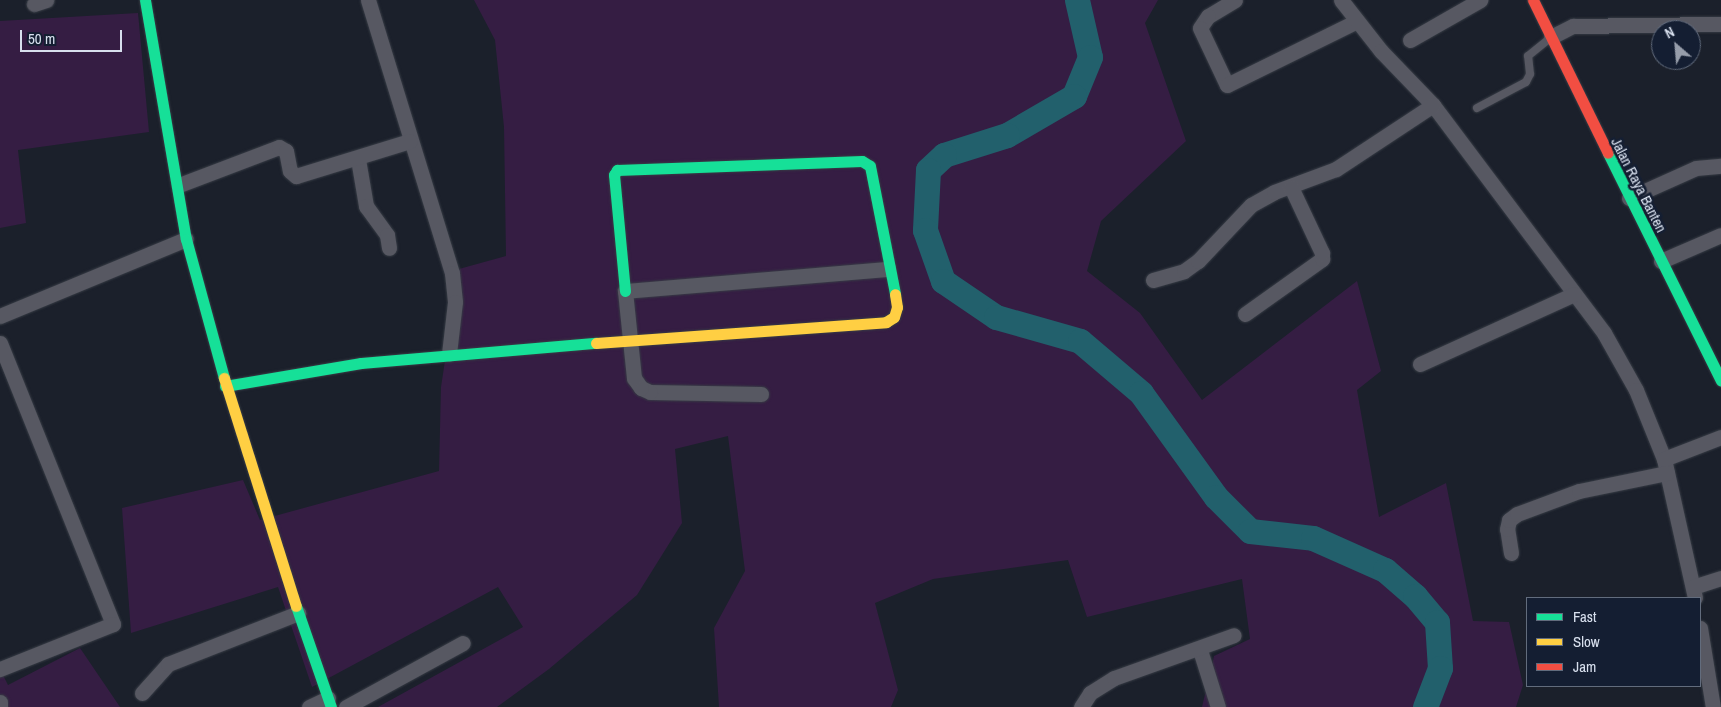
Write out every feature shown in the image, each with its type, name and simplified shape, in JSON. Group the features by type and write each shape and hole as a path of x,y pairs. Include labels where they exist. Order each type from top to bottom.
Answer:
{"street":[{"path":"145,0 179,185 186,239 225,386 329,703 309,707"},
{"path":"368,0 387,54 410,140 452,273 455,302 449,354"},
{"path":"1235,0 1200,24 1227,85 1357,21"},
{"path":"1341,0 1357,21 1434,105 1604,334 1636,390 1665,466 1694,593 1721,578"},
{"path":"1410,40 1480,0"},
{"name":"Jalan Raya Banten","path":"1533,0 1629,198 1721,381"},
{"path":"1551,37 1573,26 1721,24"},
{"path":"1153,280 1184,271 1214,245 1251,205 1274,192 1291,188 1336,169 1434,105"},
{"path":"179,185 279,147 286,152 290,170 296,176 358,159 410,140"},
{"path":"358,159 366,206 387,235 389,248"},
{"path":"225,386 361,363 449,354 630,341 886,322 894,317 897,307 888,269 873,175 870,166 862,161 622,168 614,175 626,292 630,341 634,378 642,388 650,392 761,394"},
{"path":"1629,198 1696,168 1721,166"},
{"path":"1245,314 1322,259 1322,253 1291,188"},
{"path":"1661,261 1721,235"},
{"path":"0,316 186,239"},
{"path":"626,292 888,269"},
{"path":"1420,364 1574,294"},
{"path":"0,343 112,624 0,669"},
{"path":"1511,553 1507,528 1509,520 1517,514 1579,491 1665,466 1721,437"},
{"path":"142,693 168,664 298,612"},
{"path":"1701,634 1714,707"},
{"path":"1081,707 1090,693 1114,678 1200,650 1234,635"},
{"path":"346,707 463,643"},
{"path":"1200,650 1218,707"},
{"path":"0,702 0,707"}],"lane":[{"path":"1477,108 1526,82 1530,74 1528,56 1551,37"}],"shaded area":[{"path":"474,0 1158,0 1145,23 1186,141 1101,221 1087,271 1140,313 1202,400 1357,281 1381,371 1357,390 1379,517 1446,483 1473,621 1509,622 1523,685 1516,707 1202,707 1214,656 1250,639 1242,579 1087,617 1068,560 933,579 875,603 898,690 891,707 719,707 714,628 745,571 728,436 675,449 682,523 637,595 549,669 497,707 378,707 523,627 498,587 312,687 278,587 131,633 122,508 243,480 260,520 439,471 441,387 459,269 506,256 504,127 495,40"},
{"path":"138,13 149,132 18,150 26,223 0,228 0,21"},
{"path":"80,648 120,707 0,707 0,669 8,685"}],"waterway":[{"path":"1077,0 1090,57 1074,96 1007,135 944,155 928,170 925,230 943,281 996,317 1080,341 1141,393 1216,497 1250,531 1313,538 1385,570 1415,596 1437,622 1440,668 1425,707"}],"traffic: fast":[{"path":"145,0 186,239 224,378"},
{"path":"1608,153 1721,381"},
{"path":"625,291 614,175 617,170 862,161 870,166 895,294"},
{"path":"225,386 361,363 596,343"},
{"path":"296,606 331,707"}],"traffic: slow":[{"path":"596,343 886,322 894,317 897,307 895,294"},
{"path":"224,378 296,606"}],"traffic: jam":[{"path":"1533,0 1608,153"}]}
